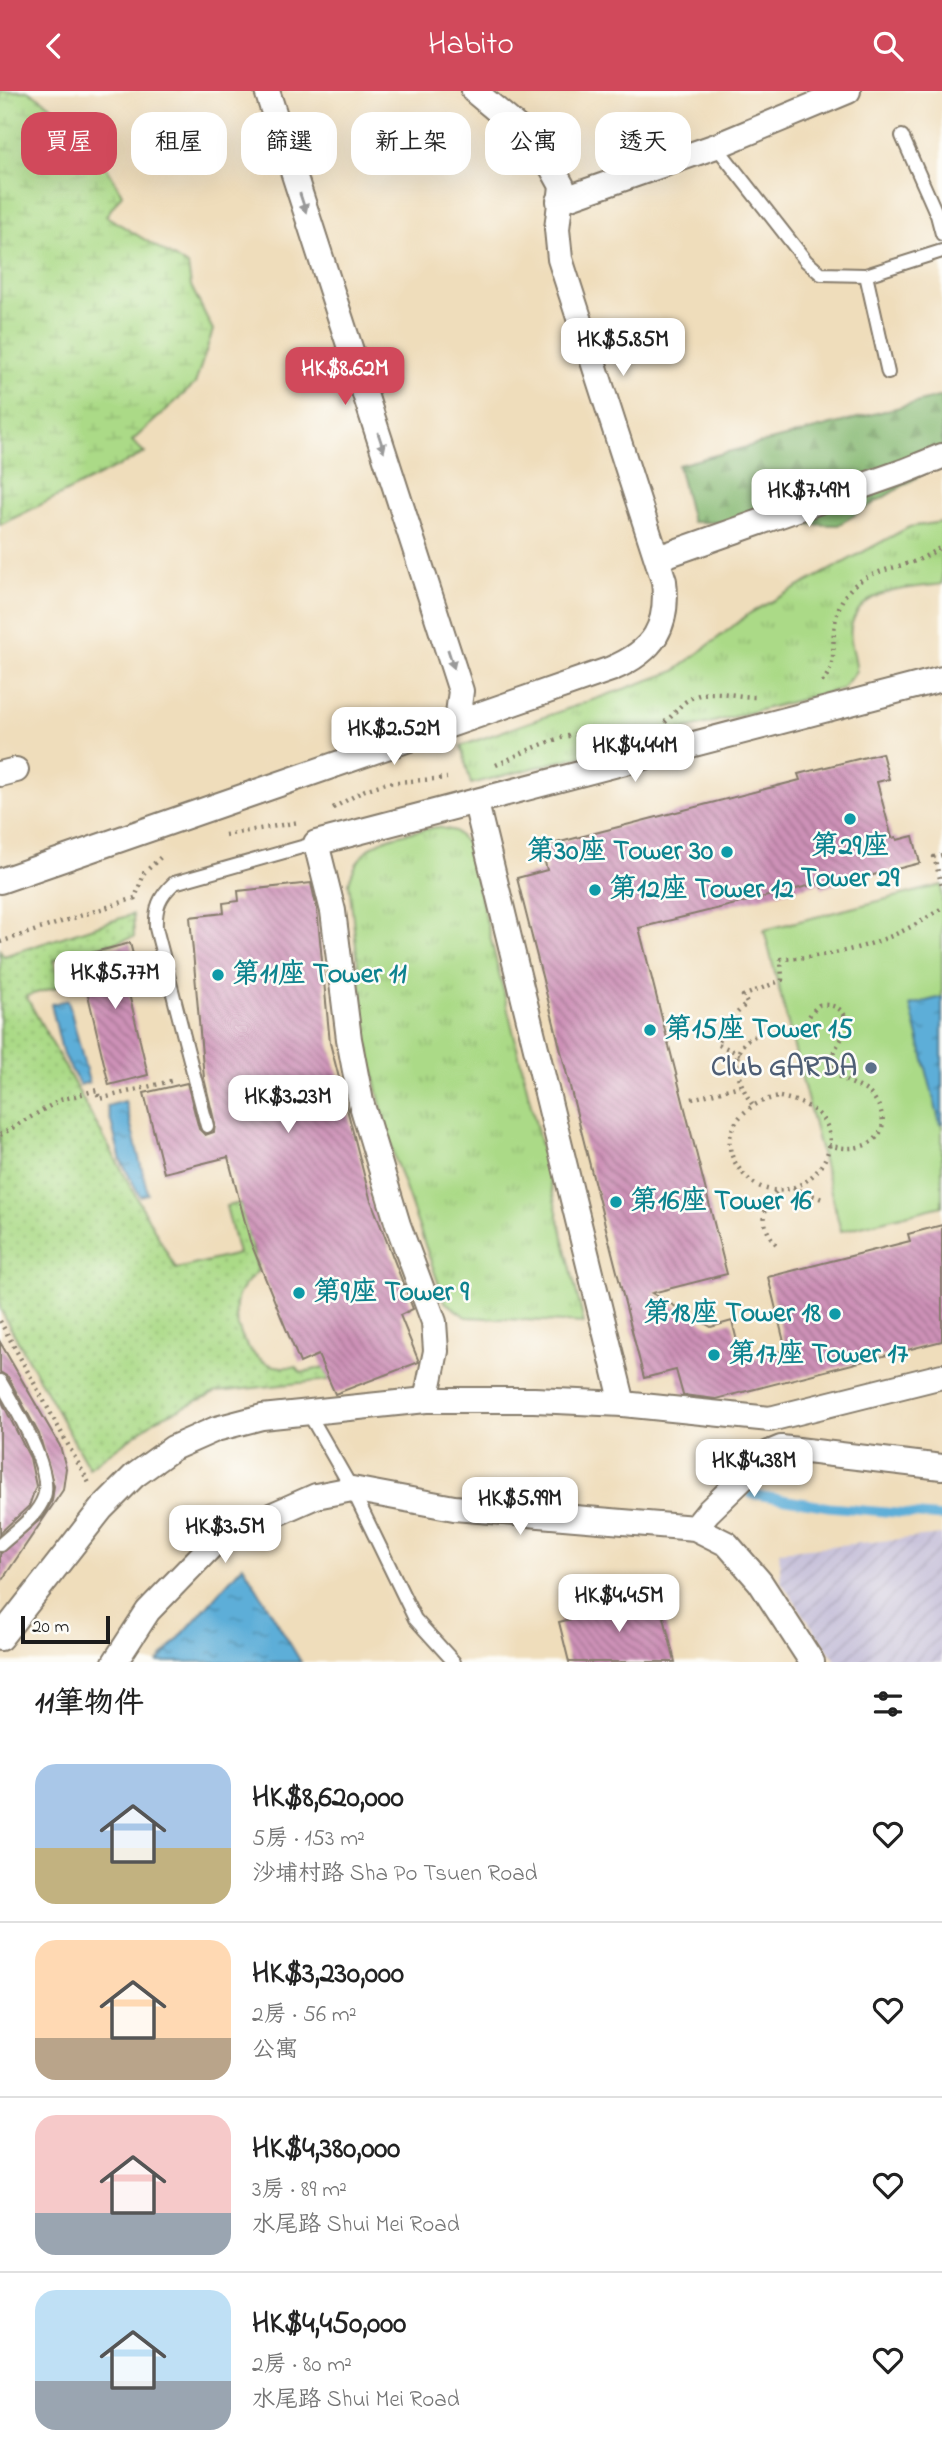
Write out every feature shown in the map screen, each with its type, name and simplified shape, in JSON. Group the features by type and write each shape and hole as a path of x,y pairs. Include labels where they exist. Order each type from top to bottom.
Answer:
{"street":[{"path":"267,91 461,691 457,721"},
{"path":"0,881 632,660 650,645 662,625 667,603 658,558 560,259 559,201 562,185 540,146 474,91"},
{"path":"559,201 716,146 848,91"},
{"path":"658,558 942,456"},
{"path":"426,1400 436,1352 434,1322 386,1189 362,1102 349,1039 333,911 316,843 942,679"},
{"path":"475,803 622,1404"},
{"path":"0,1638 101,1510 134,1476 173,1448 216,1429 262,1417 426,1400 534,1399 622,1404 770,1419 942,1376"},
{"path":"702,1520 769,1453 781,1448 942,1467"},
{"path":"116,1662 148,1611 218,1539 316,1496 352,1489 454,1508 702,1520 752,1573 812,1662"}],"lane":[{"path":"902,136 940,214 942,234"},
{"path":"716,146 806,261 821,274 866,275 942,251"},
{"path":"866,275 888,373"},
{"path":"207,1126 156,928 155,911 162,895 183,880 316,843"},
{"path":"0,1381 17,1410 45,1479 44,1496 32,1515 0,1545"},
{"path":"309,1414 352,1489 415,1619 454,1662"}],"path":[{"path":"814,687 828,675 834,663 836,617 853,586 867,575 914,562 942,547"},
{"path":"658,726 699,694 724,692 768,697"},
{"path":"490,768 560,736 586,732 627,734"},
{"path":"325,813 365,790 386,783 455,777"},
{"path":"213,838 264,826 302,821"},
{"path":"0,942 135,898 144,873 153,862 173,851"},
{"path":"942,855 934,857 942,886"},
{"path":"740,1053 717,1044 722,1032 747,1003 743,996 782,980 781,959 839,954 868,947 896,936 942,908"},
{"path":"752,1104 740,1086 736,1071 740,1053 749,1040 759,1034 797,1030 820,1005 828,1004 843,1012 848,1028 834,1051 833,1069 845,1082 861,1086 872,1095 882,1119 876,1137 861,1148 851,1150 830,1145"},
{"path":"0,1135 60,1100 97,1090 99,1099 194,1075"},
{"path":"692,1099 740,1086"},
{"path":"780,1097 807,1105 826,1126 830,1145 824,1166 815,1176 792,1188 778,1189 752,1182 735,1162 731,1136 735,1123 752,1104 780,1097"},
{"path":"792,1188 825,1200"},
{"path":"776,1244 769,1236 764,1217 771,1197 778,1189"},
{"path":"0,1321 90,1486"}],"shaded area":[{"path":"942,1535 942,1662 836,1662 781,1582 779,1551"}],"green space":[{"path":"0,91 29,91 50,105 55,112 21,112 21,175 111,175 122,194 106,216 188,266 191,286 213,330 195,384 132,441 145,453 0,525"},
{"path":"942,396 942,462 838,525 692,522 678,465"},
{"path":"942,522 942,584 901,589 874,597 864,605 851,628 856,671 842,689 471,784 461,746 675,671 750,613 909,527"},
{"path":"437,827 455,831 468,845 584,1323 466,1317 445,1302 395,1159 366,1036 349,883 355,867 371,847 394,836"},
{"name":"Club GARDA","path":"942,885 942,1206 841,1231 764,930"},
{"path":"133,914 134,937 54,960 60,986 26,996 176,1269 238,1254 226,1206 241,1203 258,1271 242,1289 236,1305 237,1324 245,1342 257,1357 269,1364 296,1367 301,1373 332,1365 338,1379 217,1392 157,1419 89,1468 0,1309 0,950 4,956"}],"water":[{"path":"942,997 942,1123 940,1124 910,1005"},
{"path":"68,1000 89,1082 80,1085 63,1055 51,1004"},
{"path":"125,1101 148,1194 140,1196 121,1161 107,1106"},
{"path":"243,1565 301,1662 158,1662"}],"building":[{"path":"882,753 889,779 877,782 892,838 896,837 897,840 913,836 920,863 822,888 820,883 639,928 727,1274 652,1293 711,1327 732,1321 742,1361 786,1350 768,1277 910,1241 908,1234 942,1225 942,1341 716,1399 683,1395 676,1370 644,1378 517,878 547,870 541,847 800,780 798,774"},
{"path":"311,883 317,909 330,1043 370,1198 413,1309 400,1315 419,1362 335,1394 318,1355 300,1363 250,1241 228,1157 164,1173 144,1093 187,1083 199,1129 205,1135 214,1132 215,1124 204,1078 190,917 224,913 223,903 239,901 238,891"},
{"path":"130,943 139,977 126,981 148,1075 109,1085 79,956"},
{"path":"0,1342 60,1446 66,1468 63,1490 0,1583 0,1554 43,1517 52,1501 54,1486 39,1434 8,1377 0,1372"},
{"path":"0,1398 30,1458 36,1486 29,1506 0,1533"},
{"path":"659,1597 675,1662 569,1662 559,1622 583,1616 581,1611 621,1601 622,1607"}],"waterway":[{"path":"751,1494 829,1507 942,1517"}],"place":[{"name":"第29座 Tower 29","path":"850,819"},
{"name":"第30座 Tower 30","path":"727,852"},
{"name":"第12座 Tower 12","path":"595,890"},
{"name":"第11座 Tower 11","path":"218,975"},
{"name":"第15座 Tower 15","path":"650,1030"},
{"name":"Club GARDA","path":"871,1068"},
{"name":"第16座 Tower 16","path":"616,1202"},
{"name":"第9座 Tower 9","path":"299,1293"},
{"name":"第18座 Tower 18","path":"835,1314"},
{"name":"第17座 Tower 17","path":"714,1355"}]}
